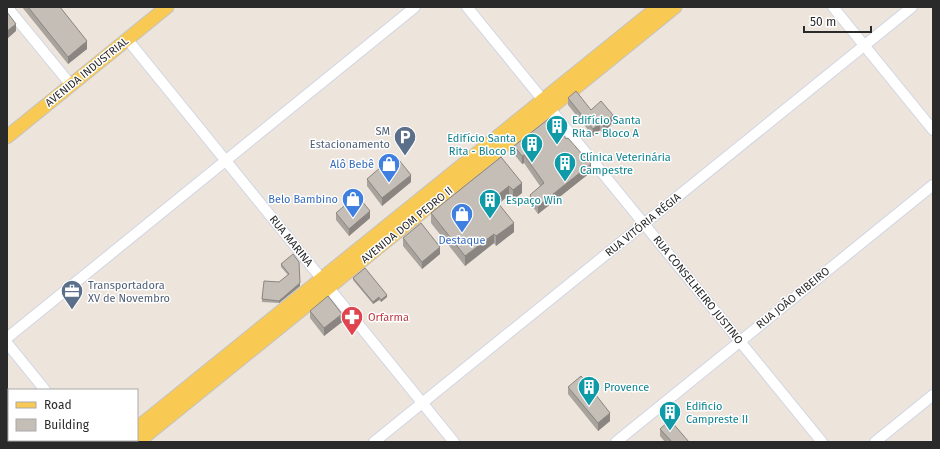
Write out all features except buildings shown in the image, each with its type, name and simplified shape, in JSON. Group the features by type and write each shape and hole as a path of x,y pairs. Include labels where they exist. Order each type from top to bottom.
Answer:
{"main road":[{"name":"AVENIDA INDUSTRIAL","path":"7,137 167,7"},
{"name":"AVENIDA DOM PEDRO II","path":"138,442 326,284 546,104 658,7"},
{"name":"AVENIDA DOM PEDRO II","path":"546,104 675,7"},
{"name":"AVENIDA DOM PEDRO II","path":"138,427 326,284"}],"street":[{"path":"7,7 71,85"},
{"path":"7,338 415,7"},
{"name":"RUA CONSELHEIRO JUSTINO","path":"467,7 822,442"},
{"path":"833,7 933,130"},
{"name":"RUA VITÓRIA RÉGIA","path":"374,442 912,7"},
{"name":"RUA MARINA","path":"127,39 454,442"},
{"name":"RUA JOÃO RIBEIRO","path":"616,442 933,185"},
{"path":"7,343 44,389"},
{"path":"875,442 933,395"}],"place":[{"name":"Edifício Santa Rita - Bloco A","path":"557,146"},
{"name":"SM Estacionamento","path":"405,156"},
{"name":"Edifício Santa Rita - Bloco B","path":"532,164"},
{"name":"Clínica Veterinária Campestre","path":"565,182"},
{"name":"Alô Bebê","path":"389,184"},
{"name":"Belo Bambino","path":"353,218"},
{"name":"Espaço Win","path":"490,220"},
{"name":"Destaque","path":"462,234"},
{"name":"Transportadora XV de Novembro","path":"72,310"},
{"name":"Orfarma","path":"352,336"},
{"name":"Provence","path":"589,406"},
{"name":"Edificio Campreste II","path":"670,432"}]}
